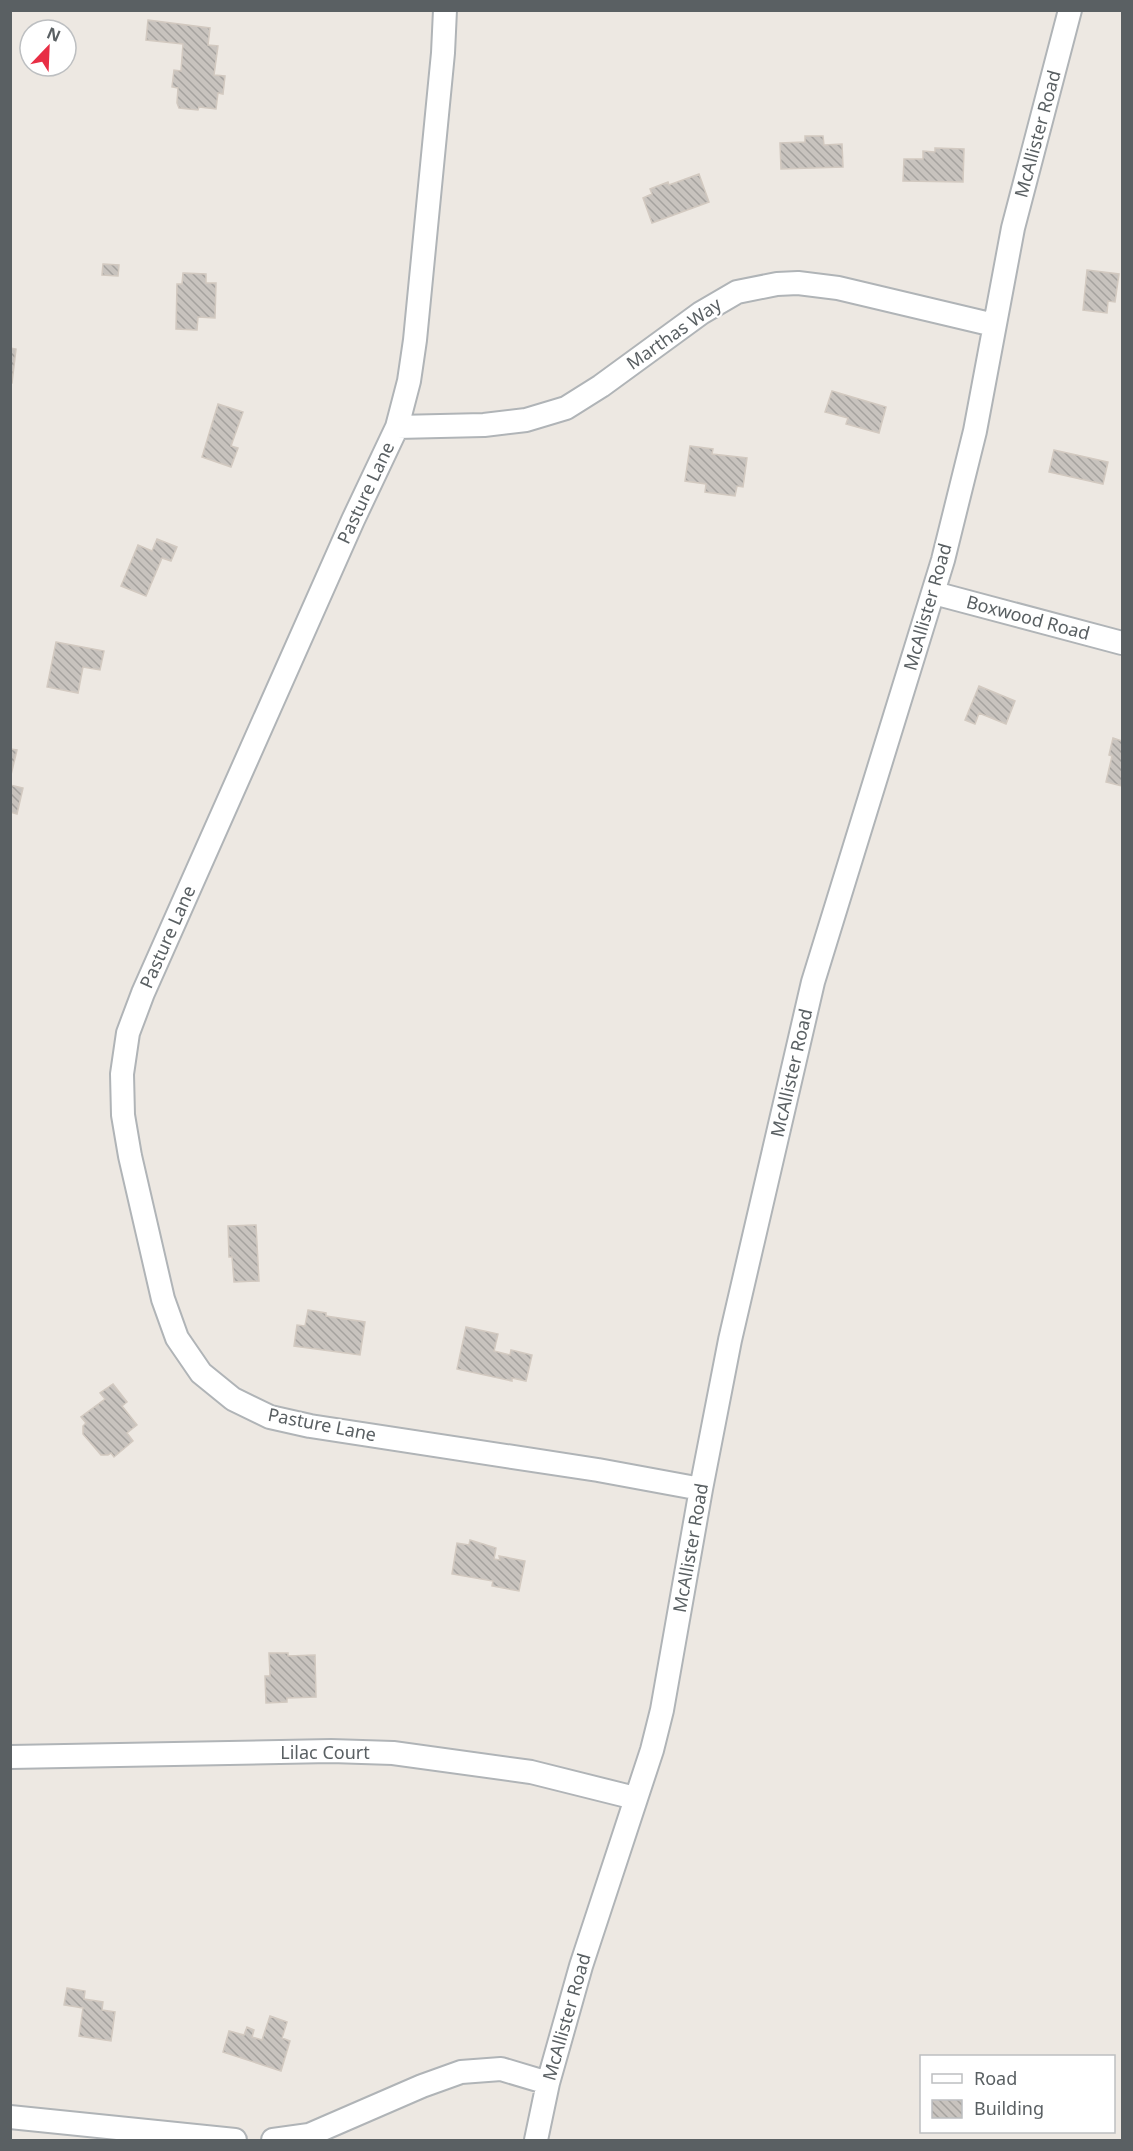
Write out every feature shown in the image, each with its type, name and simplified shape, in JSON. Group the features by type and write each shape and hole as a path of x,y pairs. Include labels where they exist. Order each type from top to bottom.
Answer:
{"street":[{"name":"Pasture Lane","path":"445,10 416,340 409,381 397,427 147,984 128,1033 122,1074 123,1115 130,1156 163,1299 177,1338 201,1373 233,1399 270,1417 310,1426 598,1470 701,1489"},
{"name":"McAllister Road","path":"536,2140 548,2083 581,1966 652,1750 666,1689 730,1340 813,982 934,593 975,431 1013,228 1070,10"},
{"name":"Marthas Way","path":"397,427 484,425 526,420 566,408 601,386 701,313 737,292 777,284 798,283 838,288 994,325"},
{"name":"Boxwood Road","path":"934,593 1122,643"},
{"name":"Lilac Court","path":"10,1757 331,1751 393,1753 531,1772 635,1798"},
{"path":"273,2140 309,2134 422,2085 461,2072 501,2069 548,2083"},
{"path":"10,2117 235,2140"}],"building":[{"path":"148,20 210,28 208,45 218,46 214,75 225,76 223,94 218,93 216,109 179,108 178,88 172,87 174,70 181,71 183,44 146,40"},
{"path":"805,136 823,136 824,145 842,144 843,167 781,169 780,143 805,142"},
{"path":"935,148 964,149 963,182 903,181 904,159 923,159 923,151 935,152"},
{"path":"699,174 709,202 652,223 643,198 652,194 650,189"},
{"path":"103,264 119,265 118,276 102,275"},
{"path":"1087,270 1119,274 1115,302 1108,301 1107,313 1083,310"},
{"path":"183,273 206,274 206,283 216,283 215,318 198,317 197,330 176,329 177,284 182,284"},
{"path":"10,348 16,349 12,383 10,383"},
{"path":"832,391 886,407 879,433 846,424 848,418 825,412"},
{"path":"218,404 243,412 231,446 238,448 231,467 202,457"},
{"path":"690,446 713,449 712,454 747,458 743,487 737,486 735,496 705,492 706,484 685,481"},
{"path":"1054,450 1108,462 1103,484 1049,472"},
{"path":"157,539 177,547 171,561 162,558 146,596 121,586 138,545 152,551"},
{"path":"56,642 104,651 100,670 83,667 78,693 47,687"},
{"path":"979,686 1015,701 1006,724 979,713 975,724 965,720"},
{"path":"1113,738 1122,741 1122,786 1106,782 1112,756 1109,755"},
{"path":"10,749 17,750 11,775 10,775"},
{"path":"10,785 23,788 17,814 10,812"},
{"path":"256,1225 259,1281 234,1282 232,1257 229,1257 228,1226"},
{"path":"308,1310 326,1313 326,1316 365,1322 360,1355 294,1346 297,1325 305,1326"},
{"path":"466,1327 498,1334 494,1351 510,1355 511,1350 532,1355 526,1381 512,1378 512,1381 457,1369"},
{"path":"113,1384 127,1402 122,1406 137,1425 127,1433 133,1441 114,1457 111,1453 101,1455 83,1434 83,1426 86,1423 81,1417 105,1399 100,1393"},
{"path":"470,1540 496,1548 494,1559 500,1560 499,1556 525,1561 519,1591 492,1586 493,1581 452,1574 457,1543 469,1545"},
{"path":"269,1653 288,1653 288,1656 315,1655 316,1697 287,1698 287,1702 266,1703 265,1676 270,1676"},
{"path":"67,1988 85,1991 84,1999 103,2002 102,2010 115,2012 111,2041 79,2036 83,2008 64,2005"},
{"path":"270,2016 287,2022 282,2038 290,2041 281,2071 223,2052 229,2031 244,2035 247,2027 254,2030 252,2037 262,2040"}]}
